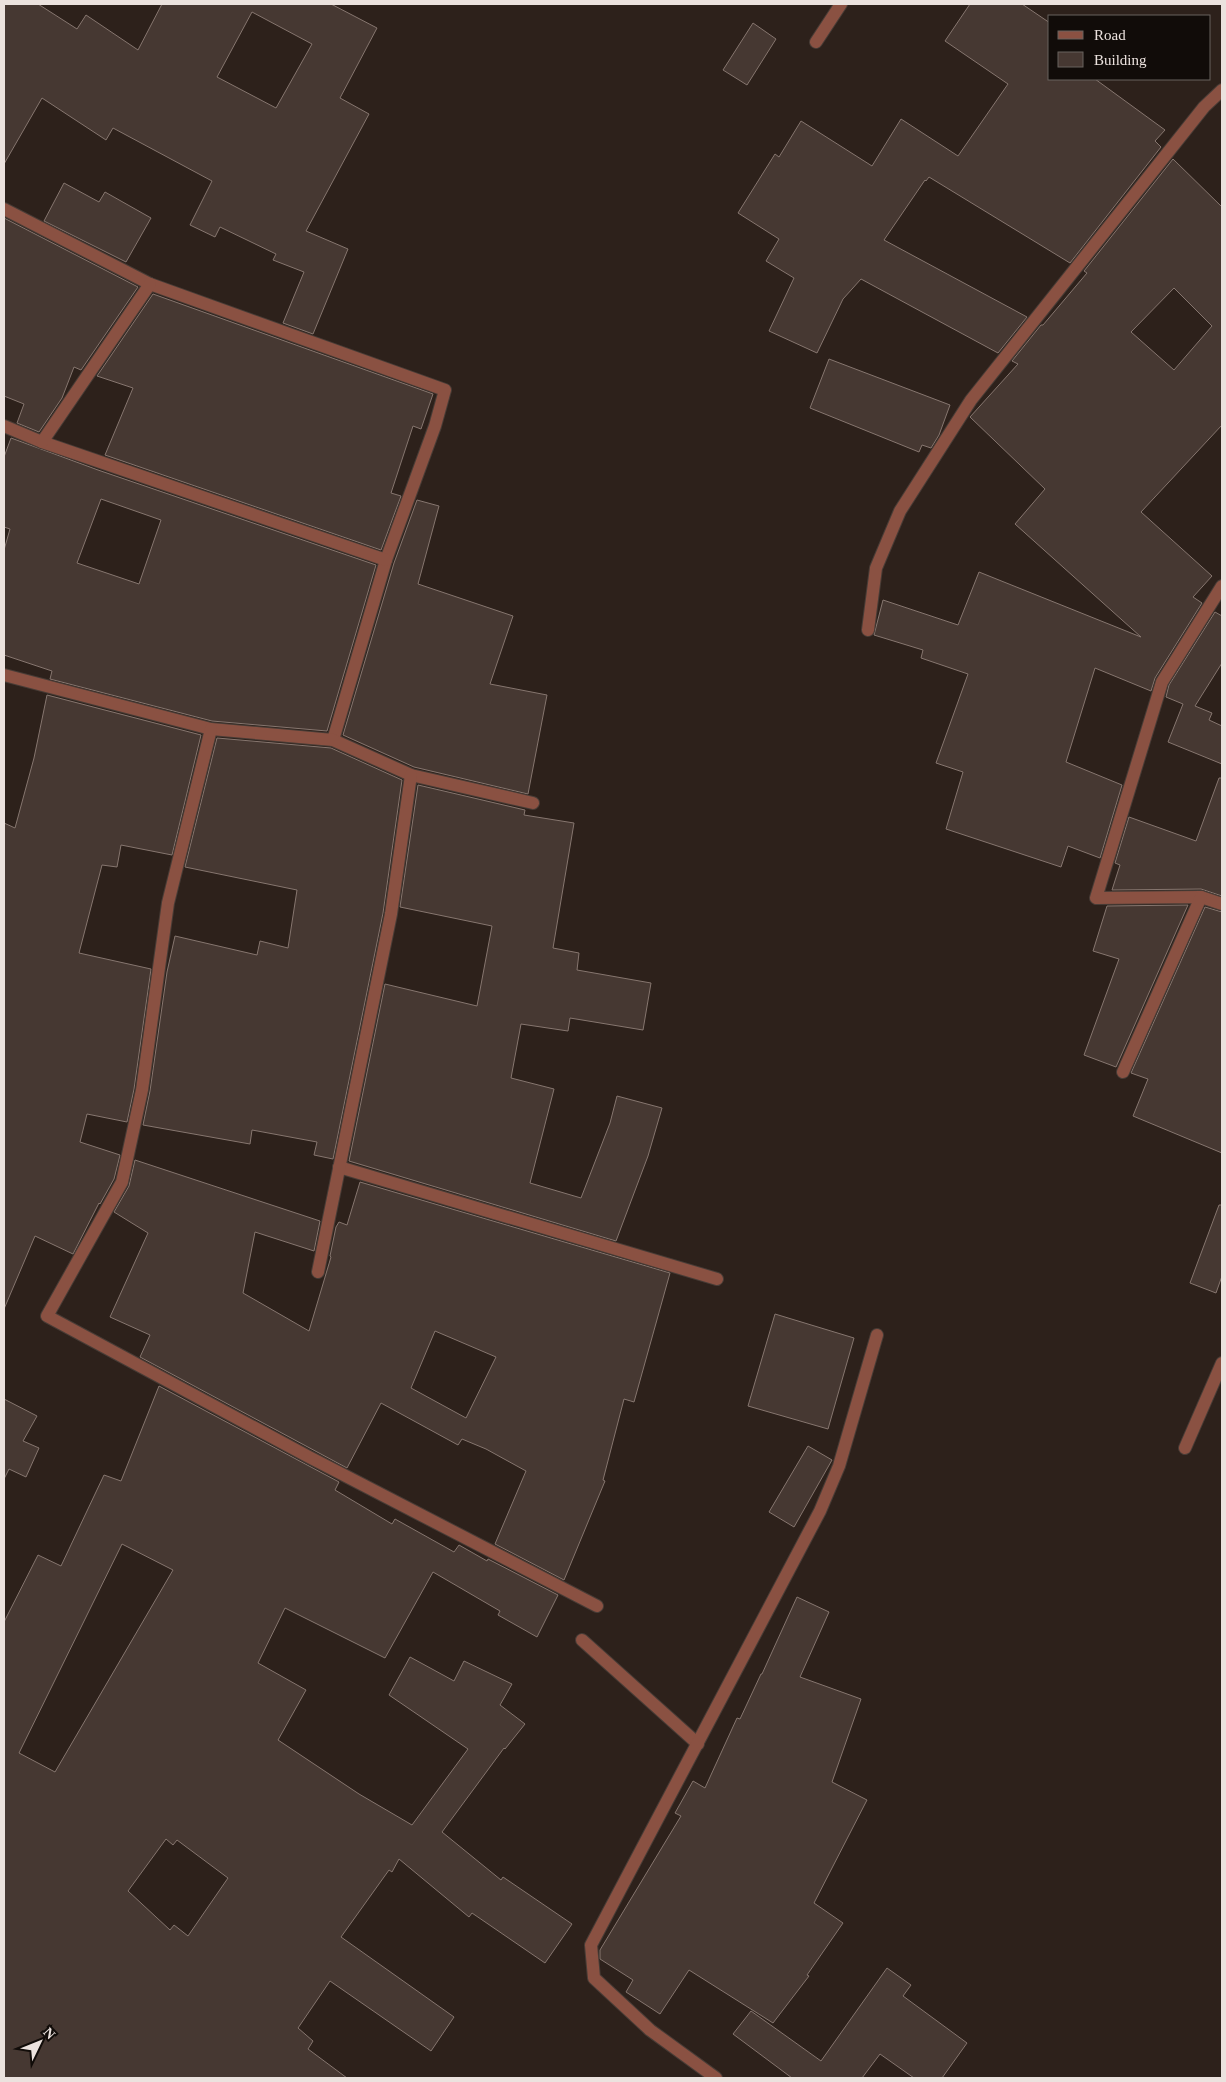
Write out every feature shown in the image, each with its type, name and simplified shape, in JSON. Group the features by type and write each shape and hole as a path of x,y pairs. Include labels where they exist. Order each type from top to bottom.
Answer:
{"street":[{"path":"816,42 841,4"},
{"path":"868,630 876,568 900,510 971,400 1204,107 1222,90"},
{"path":"4,209 150,284 445,390 435,426 386,560 333,740"},
{"path":"42,442 150,284"},
{"path":"4,426 42,442 386,560"},
{"path":"1222,586 1162,682 1096,898 1201,897 1222,904"},
{"path":"4,674 211,729 333,740 411,775 533,803"},
{"path":"211,729 168,903 142,1090 122,1182 47,1316 309,1456 597,1606"},
{"path":"318,1272 391,914 411,775"},
{"path":"1123,1072 1201,897"},
{"path":"339,1167 717,1278"},
{"path":"716,2078 650,2030 594,1978 591,1944 820,1512 839,1466 877,1335"},
{"path":"1186,1448 1222,1363"},
{"path":"582,1640 698,1744"}],"building":[{"path":"4,4 38,4 77,29 86,15 138,50 162,4 331,4 377,28 340,98 369,114 306,231 348,249 313,334 283,323 304,272 273,260 276,254 220,227 215,237 190,225 212,181 113,128 106,140 42,98 4,164","holes":["252,12 312,44 276,108 217,77"]},
{"path":"970,4 1022,4 1048,22 1048,80 1096,80 1165,130 1155,141 1161,147 1070,263 929,177 925,180 884,240 1027,317 998,353 861,279 843,299 817,353 769,331 794,278 766,261 779,239 738,213 775,154 779,157 801,121 872,166 901,119 958,156 1008,84 945,41"},
{"path":"753,23 776,39 747,85 723,70"},
{"path":"1173,159 1222,207 1222,425 1141,512 1212,576 1193,597 1202,603 1155,678 1151,691 1095,668 1066,762 1122,785 1100,858 1068,846 1061,867 946,829 963,772 936,763 968,674 921,658 923,650 874,635 883,600 958,625 979,572 1141,637 1015,524 1045,489 970,417 1018,364 1012,361 1087,273 1084,271","holes":["1174,288 1212,326 1174,370 1131,332"]},
{"path":"64,183 99,202 105,192 151,218 126,262 44,221"},
{"path":"4,218 138,287 81,370 74,367 62,398 39,432 17,423 24,404 4,396"},
{"path":"153,294 433,394 421,429 413,426 391,493 401,496 381,550 105,455 133,388 97,376"},
{"path":"829,359 950,405 939,435 931,448 922,445 919,452 810,408"},
{"path":"11,438 98,470 376,565 327,731 212,721 50,679 52,671 4,655 4,550 10,529 4,527 4,457","holes":["101,499 161,520 139,584 77,563"]},
{"path":"417,500 439,506 418,584 513,616 490,684 547,695 528,794 414,767 343,735 394,563"},
{"path":"1215,612 1222,616 1222,663 1195,706 1212,713 1209,720 1222,726 1222,764 1168,742 1183,704 1166,697 1169,685"},
{"path":"47,695 201,735 172,855 121,845 117,867 102,865 79,953 151,969 134,1089 127,1122 87,1114 80,1142 120,1155 114,1179 99,1203 73,1254 35,1236 4,1309 4,823 15,828 34,758"},
{"path":"217,738 331,748 402,780 383,913 333,1159 314,1155 317,1142 252,1130 250,1144 143,1125 150,1091 167,972 175,936 257,955 260,941 288,948 297,890 185,867"},
{"path":"1219,778 1222,778 1222,896 1201,889 1112,890 1120,865 1115,863 1129,817 1196,841"},
{"path":"418,785 525,810 524,815 574,823 553,948 579,953 577,970 651,983 643,1030 570,1018 568,1031 521,1024 511,1078 554,1089 530,1183 581,1198 610,1123 617,1096 662,1108 648,1156 616,1241 349,1161 385,984 477,1006 492,926 400,907"},
{"path":"1188,905 1116,1067 1084,1055 1119,959 1093,951 1107,906"},
{"path":"1205,907 1222,912 1222,1153 1133,1116 1148,1079 1131,1073"},
{"path":"135,1160 320,1221 314,1251 255,1232 243,1293 309,1331 331,1257 336,1227 339,1222 347,1225 360,1182 670,1273 634,1402 624,1399 603,1480 605,1481 564,1580 495,1544 526,1471 486,1449 462,1439 458,1445 381,1403 347,1468 140,1357 150,1335 110,1317 148,1233 114,1212 129,1186","holes":["435,1331 496,1357 466,1418 411,1388"]},
{"path":"1219,1205 1222,1205 1222,1276 1216,1293 1190,1283"},
{"path":"775,1314 854,1338 828,1429 748,1406"},
{"path":"159,1386 339,1482 335,1490 392,1524 395,1519 454,1552 459,1545 487,1561 488,1559 558,1595 537,1637 498,1615 500,1611 433,1572 385,1658 285,1608 258,1663 306,1690 278,1740 359,1794 412,1825 468,1749 389,1695 410,1657 454,1681 464,1661 512,1684 500,1705 525,1724 504,1748 442,1832 501,1880 503,1877 572,1924 545,1963 472,1913 469,1917 399,1859 392,1872 389,1870 341,1937 454,2017 431,2051 330,1981 298,2028 313,2041 308,2049 347,2078 4,2078 4,1622 38,1555 61,1566 104,1475 121,1481","holes":["122,1544 173,1570 55,1772 19,1753","166,1839 173,1845 177,1840 228,1878 188,1936 174,1925 170,1930 128,1891"]},
{"path":"4,1399 37,1416 23,1441 39,1448 26,1477 9,1469 4,1479"},
{"path":"808,1446 832,1460 794,1527 769,1512"},
{"path":"797,1597 829,1612 800,1677 861,1699 832,1782 867,1800 814,1903 843,1923 807,1975 809,1976 773,2023 689,1970 660,2014 626,1992 633,1980 600,1959 600,1950 681,1816 675,1813 693,1781 705,1788 737,1718 740,1719 762,1674"},
{"path":"887,1968 911,1985 903,1996 967,2043 942,2078 914,2078 880,2054 862,2078 792,2078 733,2034 751,2011 821,2061"}]}
